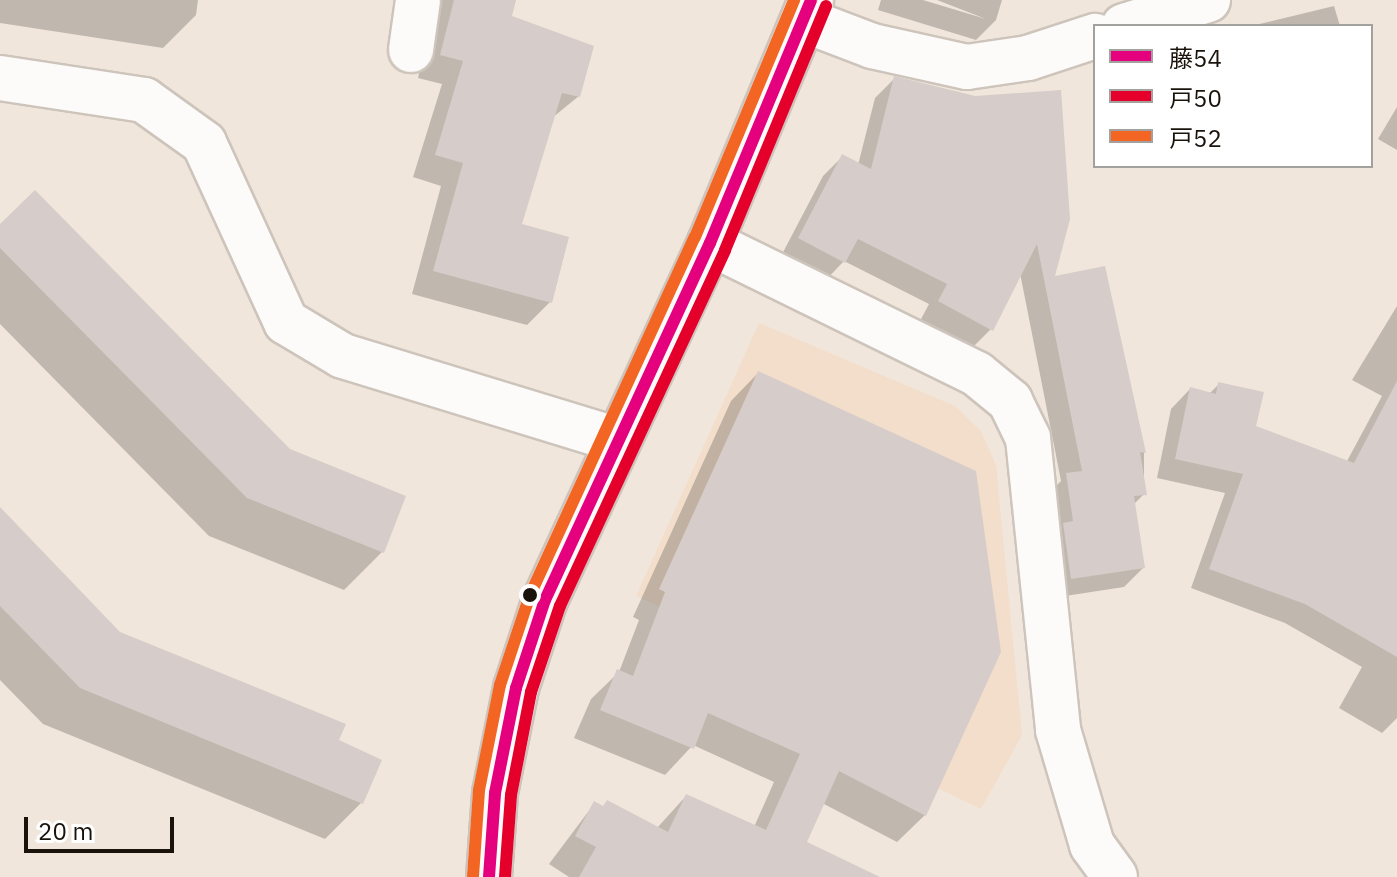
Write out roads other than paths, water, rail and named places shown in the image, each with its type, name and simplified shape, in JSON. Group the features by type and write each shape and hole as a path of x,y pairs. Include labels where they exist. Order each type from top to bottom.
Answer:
{"street":[{"path":"411,50 418,0"},
{"path":"1130,24 1208,0"},
{"path":"489,877 495,793 516,688 545,600 710,243 808,10 872,46 967,67 1028,58 1093,37"},
{"path":"0,78 144,100 204,143 286,322 343,356 618,440"},
{"path":"710,243 977,374 1010,401 1028,438 1058,730 1092,845 1115,877"}]}
